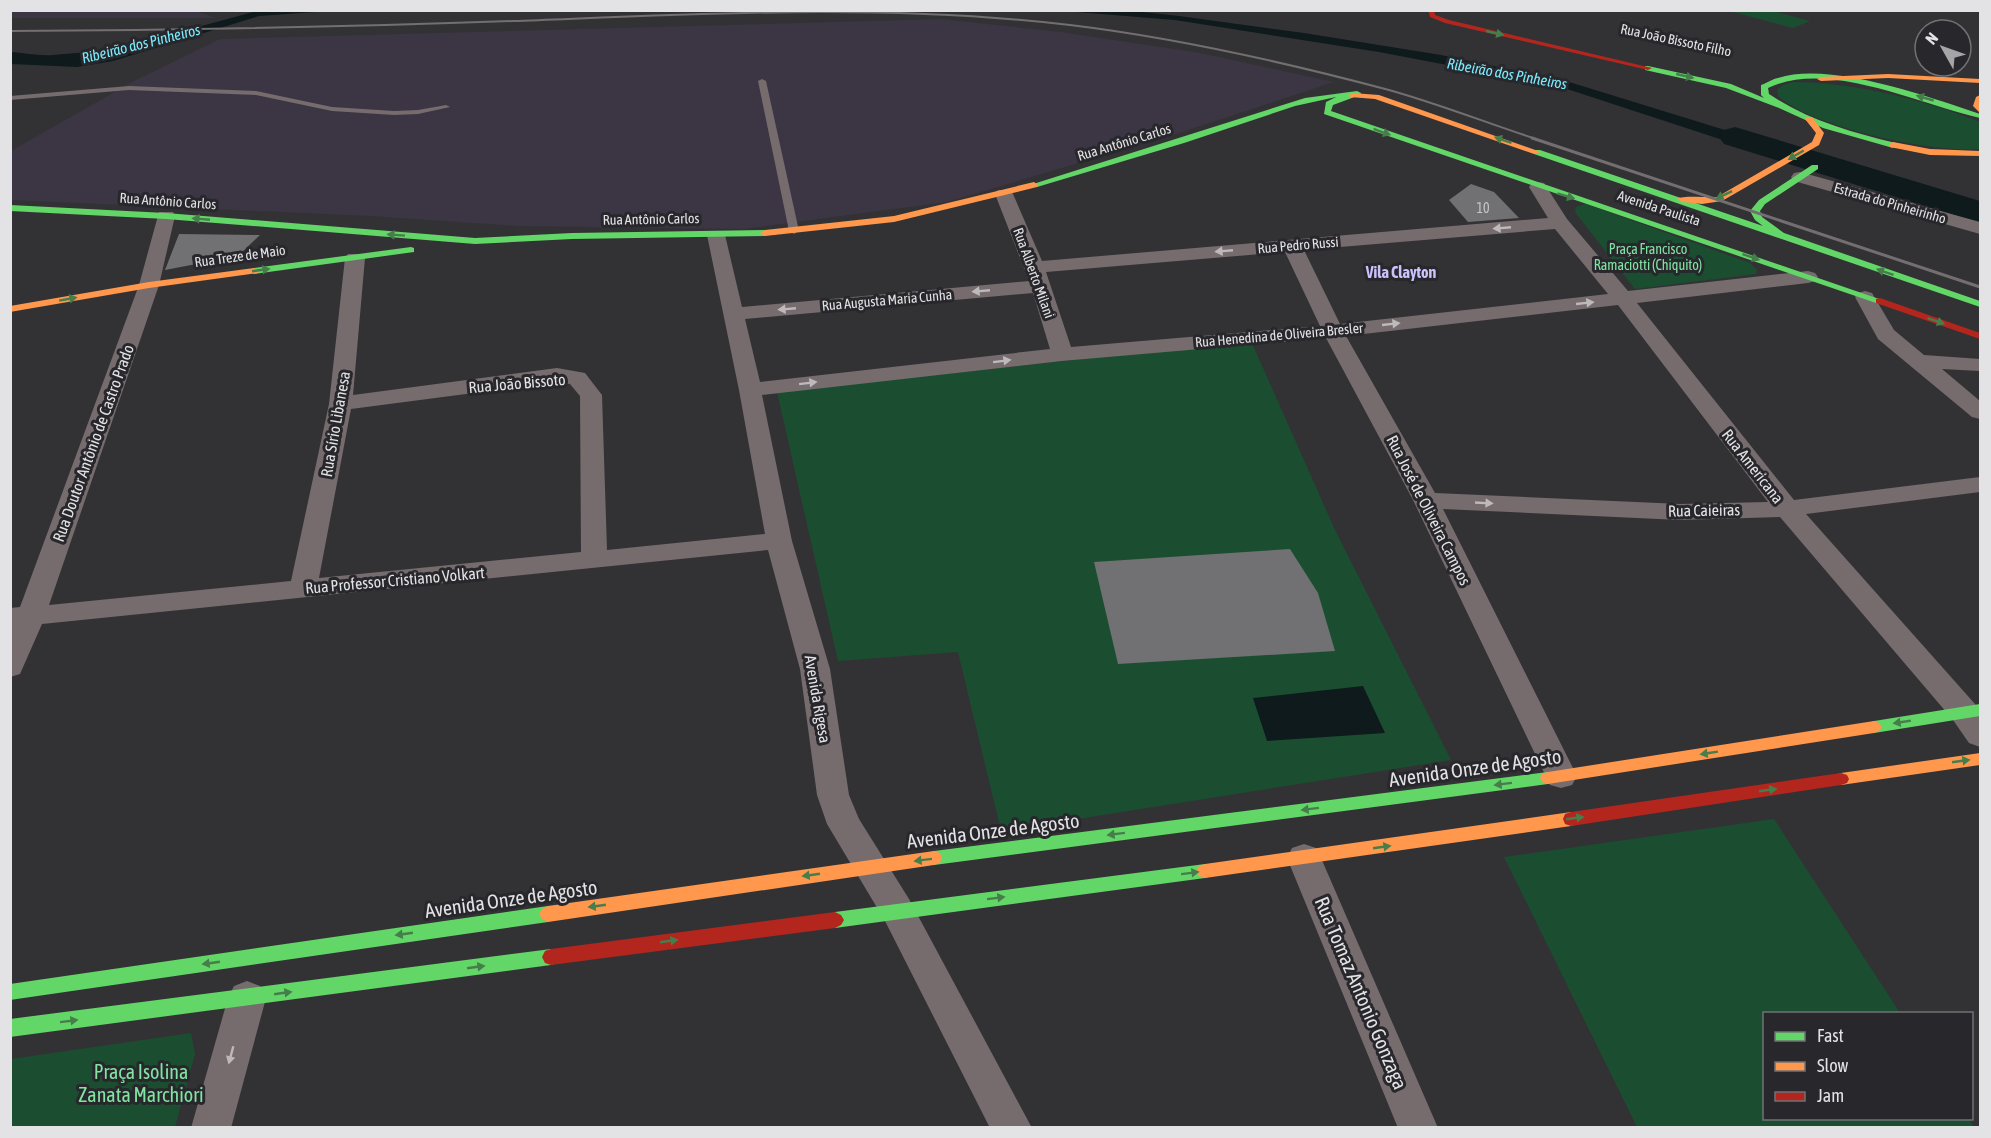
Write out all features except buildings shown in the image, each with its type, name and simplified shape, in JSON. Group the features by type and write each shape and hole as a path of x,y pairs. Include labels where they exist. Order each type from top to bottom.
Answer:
{"main road":[{"path":"1435,15 1451,10"},
{"path":"1435,15 1728,86 1852,134 1892,144 1980,159"},
{"path":"1759,72 1890,89 1980,116"},
{"path":"1777,106 1765,95 1764,87 1770,82 1784,78 1817,79 1888,75 1980,81"},
{"path":"1327,112 1329,104 1336,98 1357,93"},
{"name":"Rua Antônio Carlos","path":"10,208 166,216 475,241 572,236 716,235 794,231 894,219 1005,194 1164,147 1319,95 1357,93"},
{"name":"Avenida Paulista","path":"1357,93 1409,108 1607,175 1664,197 1980,304"},
{"path":"1980,97 1977,106 1980,111"},
{"name":"Rua Antônio Carlos","path":"1278,110 1327,112"},
{"name":"Avenida Paulista","path":"1327,112 1538,187 1636,217 1980,336"},
{"path":"1664,197 1702,201 1719,199 1816,143 1820,133 1809,119"},
{"path":"1846,149 1892,144"},
{"path":"1940,152 1980,154"},
{"path":"1781,236 1764,224 1755,211 1762,202 1822,162"},
{"path":"344,259 367,248 375,239 368,233"},
{"name":"Rua Treze de Maio","path":"10,309 149,285 475,241"},
{"name":"Avenida Onze de Agosto","path":"10,992 869,867 1561,776 1972,711"},
{"path":"10,1028 1304,858 1980,759"}],"street":[{"name":"Estrada do Pinheirinho","path":"1802,176 1980,228"},
{"name":"Rua Americana","path":"1538,187 1542,197 1560,223 1623,298 1787,509 1972,711 1980,735"},
{"name":"Rua Alberto Milani","path":"1005,194 1037,276 1062,354"},
{"name":"Rua Doutor Antônio de Castro Prado","path":"10,667 21,617 149,285 166,216"},
{"name":"Rua Pedro Russi","path":"1037,276 1292,246 1560,223"},
{"name":"Avenida Rigesa","path":"716,235 750,390 778,541 815,669 833,795 844,824 897,910 1012,1128"},
{"name":"Rua José de Oliveira Campos","path":"1292,246 1333,331 1426,500 1561,776"},
{"name":"Rua Sírio Libanesa","path":"303,588 341,404 344,259"},
{"name":"Rua Augusta Maria Cunha","path":"734,314 1037,276"},
{"name":"Rua Henedina de Oliveira Bresler","path":"750,390 1062,354 1333,331 1808,277"},
{"path":"1865,297 1886,334 1980,412"},
{"path":"1918,360 1980,365"},
{"name":"Rua João Bissoto","path":"341,404 557,375 577,378 591,394 594,561"},
{"name":"Rua Caieiras","path":"1426,500 1680,512 1787,509 1980,483"},
{"name":"Rua Professor Cristiano Volkart","path":"21,617 778,541"},
{"name":"Rua Tomaz Antonio Gonzaga","path":"1304,858 1418,1128"},
{"path":"211,1128 247,998"}],"lane":[{"path":"762,81 794,231"},
{"path":"10,98 129,88 256,93 332,109 394,113 446,107"}],"shaded area":[{"path":"11,10 193,10 216,18 11,18"},
{"path":"941,19 1061,32 1201,53 1334,82 1176,134 947,202 744,229 519,226 369,216 11,200 11,151 132,82 220,39"}],"green space":[{"path":"1773,11 1810,21 1793,28 1733,12"},
{"path":"1793,82 1865,89 1912,100 1980,122 1980,149 1934,147 1845,128 1795,108 1778,96 1777,90"},
{"name":"Praça Francisco Ramaciotti (Chiquito)","path":"1586,204 1750,263 1757,270 1756,274 1635,289 1575,212 1576,207"},
{"path":"1251,341 1335,530 1451,760 1001,831 958,652 838,661 777,392"},
{"path":"1774,819 1899,1012 1763,1012 1763,1120 1969,1120 1974,1127 1637,1127 1504,857"},
{"name":"Praça Isolina Zanata Marchiori","path":"191,1033 195,1054 175,1127 11,1127 11,1059"}],"water":[{"path":"261,10 330,11 259,16 113,61 77,67 11,64 11,52 53,55 133,46"},
{"path":"1124,10 1304,33 1441,55 1566,81 1793,151 1781,159 1558,86 1379,52 1175,20 1064,11"},
{"path":"1850,168 1980,207 1980,222 1834,177"},
{"path":"1363,686 1385,733 1267,741 1253,698"}],"waterway":[{"name":"Ribeirão dos Pinheiros","path":"1735,137 1980,212"}],"railway":[{"path":"10,31 325,27 792,12 862,12 1001,18 1110,30 1270,61 1408,95 1536,139"},
{"path":"1532,138 1980,287"}],"traffic: fast":[{"path":"1648,68 1728,86 1777,106"},
{"path":"1893,145 1842,132 1810,120 1765,95 1764,87 1781,79 1801,76 1825,77 1880,87 1980,116"},
{"path":"1034,185 1308,100 1357,93"},
{"path":"1353,95 1329,104 1327,112 1880,301"},
{"path":"1537,152 1980,304"},
{"path":"1780,235 1758,218 1755,211 1762,202 1815,167"},
{"path":"10,208 166,216 475,241 572,236 765,233"},
{"path":"254,271 411,250"},
{"path":"1874,727 1980,710"},
{"path":"934,858 1548,778"},
{"path":"835,920 1205,871"},
{"path":"10,992 548,914"},
{"path":"10,1028 551,957"}],"traffic: slow":[{"path":"1821,79 1888,76 1980,81"},
{"path":"1353,95 1376,97 1537,152"},
{"path":"1980,97 1977,106 1980,111"},
{"path":"1682,199 1702,201 1719,199 1816,143 1820,133 1809,119"},
{"path":"1893,145 1930,152 1980,154"},
{"path":"765,233 894,219 1034,185"},
{"path":"10,309 149,285 254,271"},
{"path":"1548,778 1874,727"},
{"path":"1841,779 1980,759"},
{"path":"1205,871 1571,819"},
{"path":"548,914 934,858"}],"traffic: jam":[{"path":"1431,10 1432,16 1447,22 1648,68"},
{"path":"1880,301 1980,336"},
{"path":"1571,819 1841,779"},
{"path":"551,957 835,920"}],"district":[{"name":"Vila Clayton","path":"1401,272"}]}
